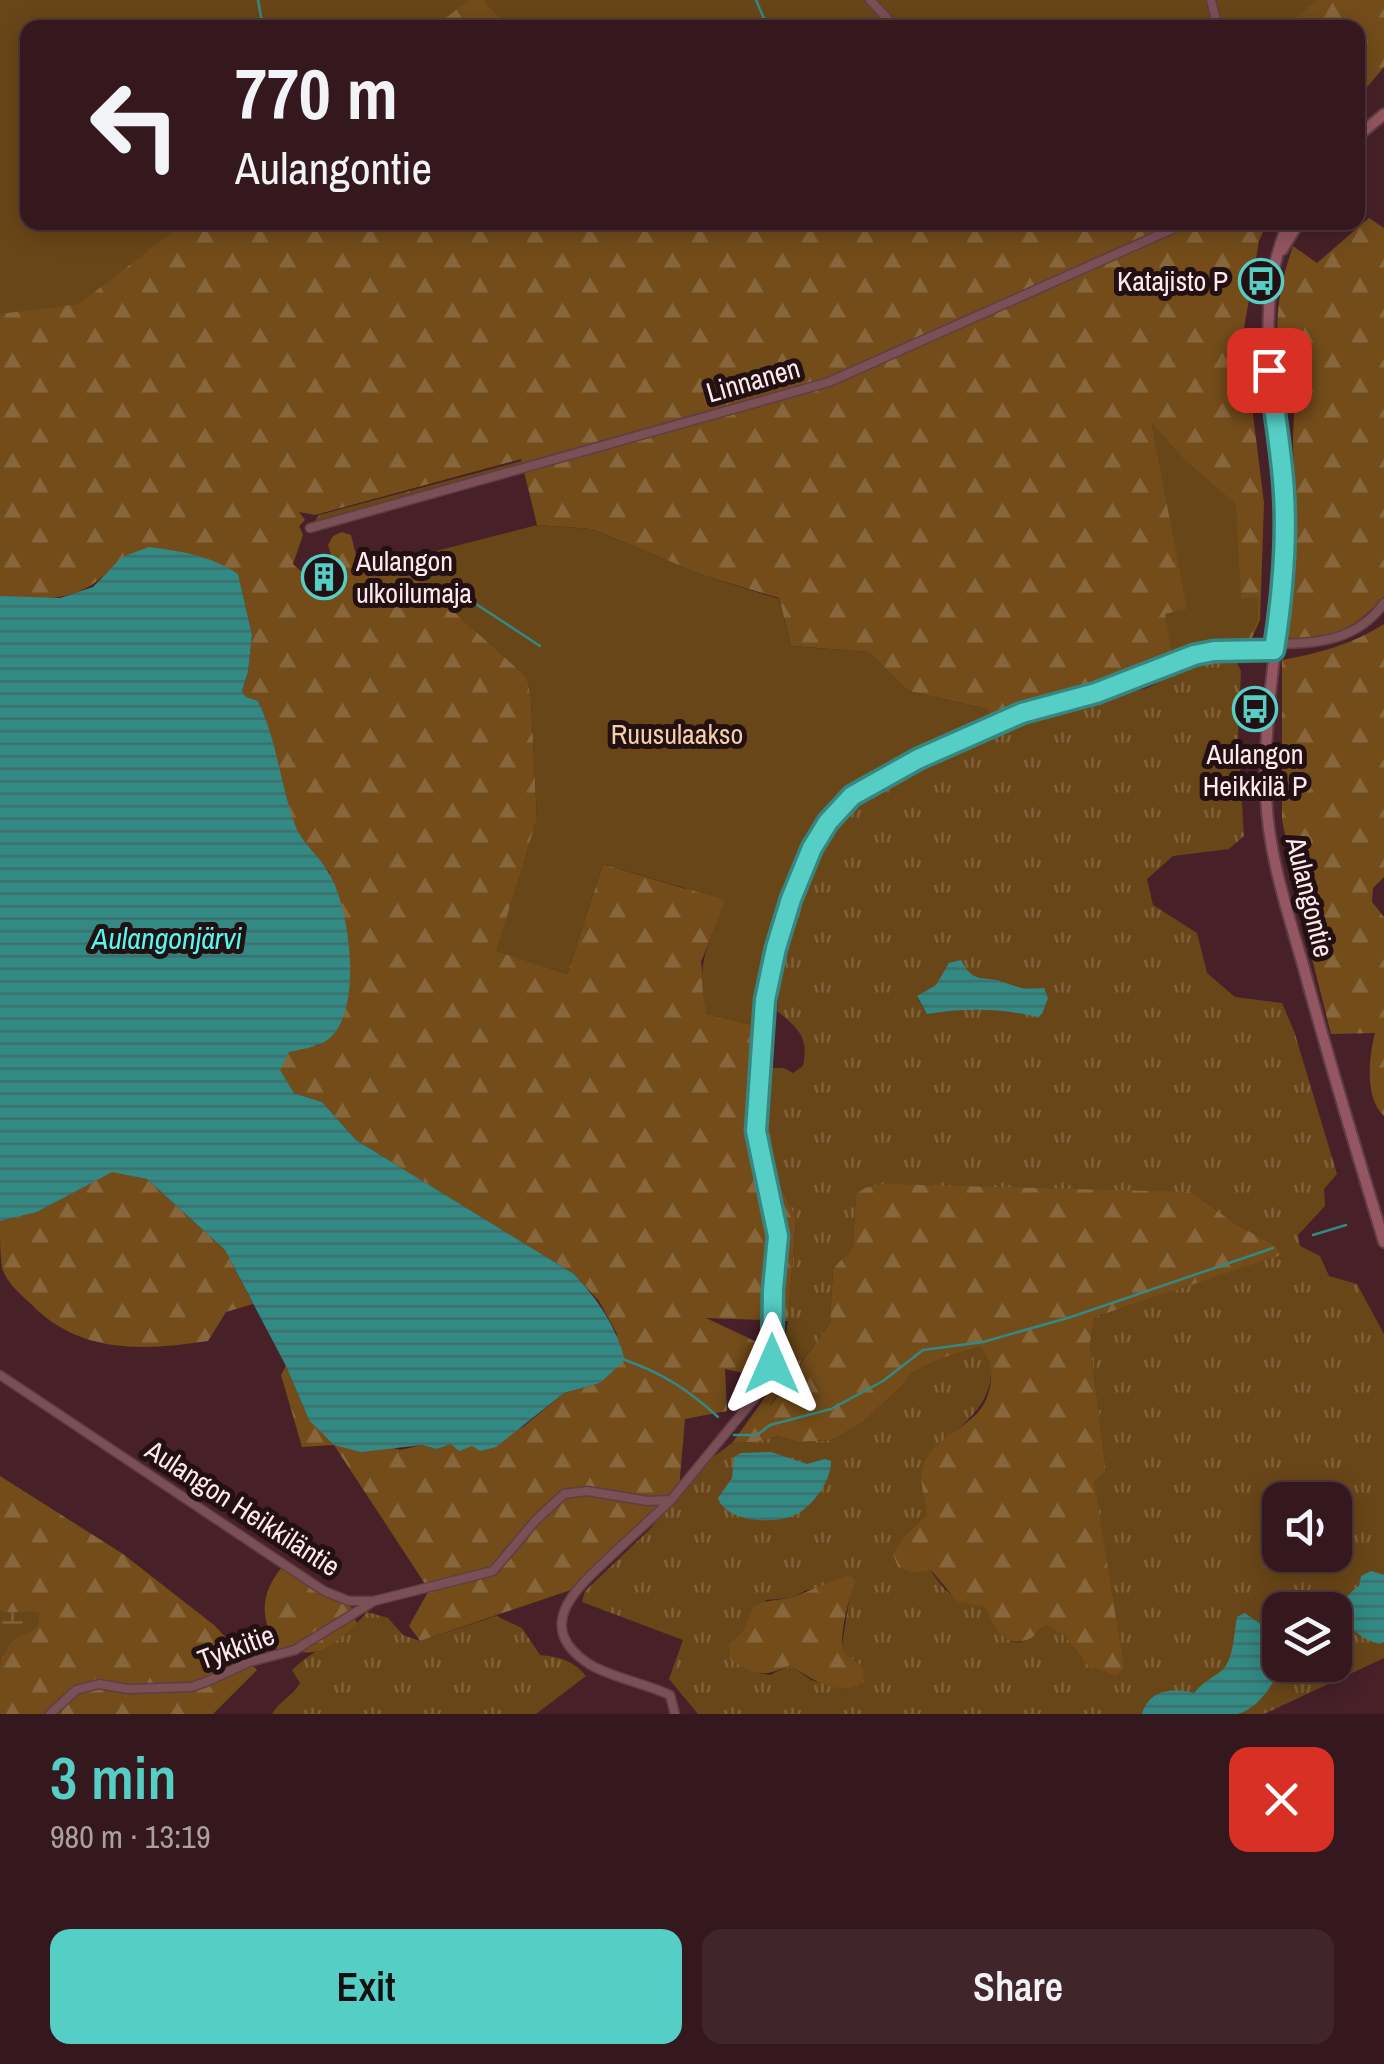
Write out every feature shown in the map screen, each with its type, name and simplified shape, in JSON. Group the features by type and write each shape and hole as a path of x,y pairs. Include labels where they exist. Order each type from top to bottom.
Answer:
{"street":[{"path":"870,0 889,20"},
{"name":"Linnanen","path":"310,528 829,382 1170,230"},
{"name":"Aulangontie","path":"1286,230 1270,292 1267,338 1284,492 1283,574 1268,713 1266,796 1279,880 1384,1242"},
{"name":"Aulangontie","path":"1278,255 1294,230"},
{"path":"676,1714 670,1695 592,1666 568,1644 563,1620 574,1589 671,1500 766,1384 772,1364 778,1236 756,1131 765,1000 791,899 812,848 828,822 852,796 918,759 1005,720 1130,682 1194,655 1344,636 1372,620 1384,603"},
{"name":"Aulangon Heikkiläntie","path":"0,1375 324,1591 350,1600 374,1601 493,1571 564,1494 587,1491 648,1501 671,1500"},
{"name":"Tykkitie","path":"50,1714 76,1690 99,1684 144,1688 191,1687 206,1682 249,1662 294,1650 374,1601"}],"green space":[{"path":"0,0 1384,0 1384,67 1365,90 1365,20 20,20 20,230 1264,230 1243,334 1264,503 1260,620 1250,642 1217,648 992,722 987,709 908,691 869,652 791,646 779,598 702,575 592,529 537,525 521,459 315,515 299,512 305,520 299,526 303,535 293,564 305,575 332,558 328,545 333,536 342,532 351,535 356,555 369,557 381,550 402,558 413,557 416,578 527,677 537,819 497,951 567,974 603,864 686,889 696,864 726,900 701,962 707,1014 758,1026 747,1136 761,1175 776,1178 796,1218 788,1321 706,1318 759,1343 752,1375 725,1369 727,1411 685,1419 679,1489 574,1589 420,1641 409,1626 429,1590 334,1445 302,1447 281,1375 286,1366 309,1420 400,1450 422,1445 437,1449 451,1444 472,1446 523,1427 564,1393 600,1383 617,1334 599,1301 574,1274 356,1140 322,1102 294,1093 279,1070 289,1052 319,1045 330,873 296,829 265,716 258,701 242,691 252,635 238,575 107,572 84,589 58,597 0,596"},
{"path":"0,0 469,0 443,20 20,20 20,230 175,230 79,304 0,314"},
{"path":"483,0 1316,0 1294,20 502,20"},
{"path":"1369,218 1384,228 1384,597 1343,630 1320,637 1285,637 1295,519 1295,391 1285,385 1278,350 1283,280 1293,246 1317,263 1355,230 1365,230"},
{"path":"1151,422 1184,459 1236,504 1241,599 1257,597 1258,619 1248,640 1172,654 1165,614 1187,609"},
{"path":"522,461 524,470 310,528 319,515"},
{"name":"Ruusulaakso","path":"537,525 592,529 702,575 779,599 791,646 869,652 908,691 987,709 992,722 881,774 849,795 829,815 811,840 784,901 767,967 758,1026 707,1014 703,968 725,900 603,864 567,974 496,951 537,819 527,677 416,578 413,557"},
{"path":"1384,624 1384,877 1373,888 1372,902 1384,917 1384,1116 1371,1088 1375,1033 1331,1034 1298,903 1282,819 1282,660 1335,647"},
{"path":"1207,660 1236,661 1241,671 1238,738 1244,836 1229,849 1173,856 1147,879 1153,905 1197,933 1207,973 1235,997 1282,1003 1294,1031 1337,1174 1324,1189 1325,1206 1298,1235 1300,1246 1320,1256 1329,1276 1357,1284 1384,1334 1384,1658 1352,1673 1352,1592 1262,1592 1262,1682 1333,1682 1264,1714 698,1714 669,1679 683,1640 582,1602 585,1591 649,1530 709,1460 732,1443 777,1436 798,1442 832,1440 863,1422 911,1373 980,1347 990,1356 989,1386 977,1410 935,1448 927,1515 905,1535 913,1573 930,1569 948,1592 985,1607 1003,1636 1010,1640 1025,1641 1046,1624 1065,1636 1086,1664 1094,1482 1106,1471 1090,1343 1095,1317 1280,1255 1275,1245 1237,1225 1191,1192 856,1194 853,1247 833,1269 830,1323 770,1405 761,1403 779,1375 788,1321 796,1218 776,1178 766,1136 766,1068 784,1068 793,1073 803,1066 805,1048 801,1034 777,1011 782,960 811,871 831,833 857,808 977,742 1045,714 1147,688","holes":["967,972 982,981 1001,981 1017,989 1043,988 1022,1014 987,1008 927,1014 917,997 942,977","851,1588 842,1646 845,1654 862,1666 844,1689 811,1680 790,1665 770,1675 756,1673 729,1643 766,1600 790,1598 807,1590"]},
{"path":"113,1171 147,1179 225,1250 253,1304 226,1312 208,1341 137,1347 91,1340 50,1320 7,1278 2,1268 0,1221 37,1212"},
{"path":"883,1184 1191,1192 1237,1225 1275,1245 1281,1255 1095,1317 1090,1343 1106,1471 1094,1482 1124,1668 1116,1676 1086,1664 1065,1636 1046,1625 1027,1640 1005,1638 985,1607 957,1601 931,1570 913,1573 898,1567 893,1554 905,1535 927,1515 921,1479 927,1458 979,1411 987,1396 991,1369 980,1347 911,1373 863,1422 832,1440 798,1442 777,1436 732,1443 761,1403 771,1405 830,1323 833,1269 853,1247 856,1194"},
{"path":"0,1476 123,1554 214,1625 257,1670 213,1714 0,1714"},
{"path":"285,1563 324,1591 349,1601 357,1624 319,1650 279,1654 268,1629 265,1607 270,1586"},
{"path":"850,1575 856,1581 842,1643 846,1654 862,1666 864,1681 836,1688 790,1665 759,1673 730,1659 729,1643 744,1630 753,1608"},
{"path":"0,1610 39,1613 39,1620 35,1628 12,1642 0,1666"},
{"path":"367,1612 388,1618 403,1635 420,1641 496,1616 522,1628 540,1655 565,1660 586,1676 536,1714 272,1714 300,1683 292,1670 350,1629"}],"water":[{"name":"Aulangonjärvi","path":"149,547 195,555 238,574 252,635 242,691 258,701 295,825 330,875 343,911 350,981 341,1022 323,1043 289,1052 280,1070 294,1093 322,1102 356,1140 574,1274 605,1314 621,1347 625,1360 600,1383 564,1393 496,1447 480,1451 472,1446 459,1451 451,1444 437,1449 422,1445 361,1452 334,1445 309,1420 286,1366 225,1250 147,1179 112,1172 37,1212 0,1221 0,596 60,598 93,587 122,557"},
{"path":"961,960 979,978 1022,988 1044,988 1048,998 1042,1014 1037,1017 982,1010 927,1014 917,996 936,985 949,963"},
{"path":"771,1452 807,1464 831,1461 828,1477 818,1494 798,1514 781,1519 749,1519 729,1512 718,1498 732,1478 734,1457 741,1453"},
{"path":"1371,1571 1384,1575 1384,1642 1380,1644 1352,1628 1352,1592 1359,1586 1361,1576"},
{"path":"1245,1613 1262,1625 1262,1682 1273,1682 1263,1697 1237,1714 1142,1714 1156,1695 1170,1691 1194,1693 1225,1668 1237,1617"}],"waterway":[{"path":"258,0 262,20"},
{"path":"756,0 765,20"},
{"path":"453,589 540,646"},
{"path":"1313,1235 1346,1225"},
{"path":"734,1435 757,1435 770,1425 831,1409 883,1381 923,1350 983,1342 1071,1317 1273,1248"},
{"path":"625,1360 674,1383 718,1417"}],"place":[{"name":"Katajisto P","path":"1261,281"},
{"name":"Aulangon ulkoilumaja","path":"324,577"},
{"name":"Aulangon Heikkilä P","path":"1255,709"}],"route":[{"path":"772,1364 778,1236 756,1131 765,1000 791,899 812,848 828,822 852,796 988,726 1055,702 1130,682 1194,655 1274,650 1285,514 1269,370"}]}
